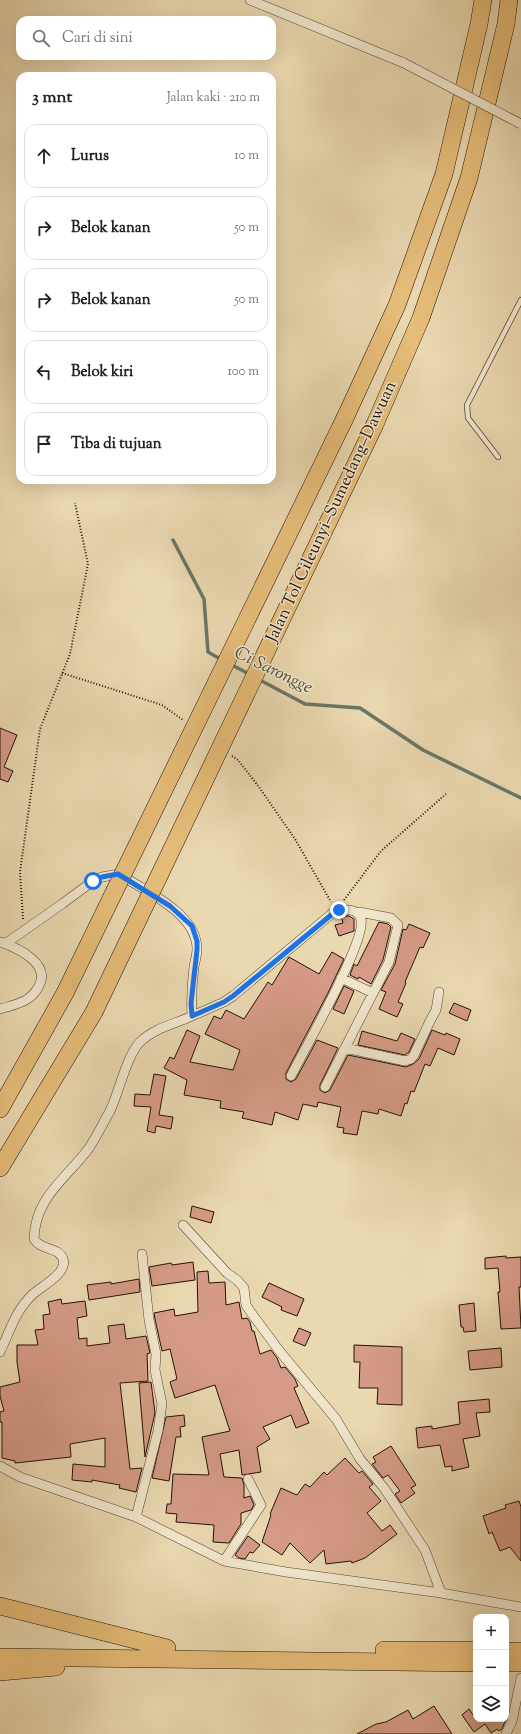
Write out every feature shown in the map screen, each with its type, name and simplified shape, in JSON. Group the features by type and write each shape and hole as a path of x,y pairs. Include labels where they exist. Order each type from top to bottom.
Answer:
{"highway":[{"name":"Jalan Tol Cileunyi–Sumedang–Dawuan","path":"0,1109 65,994 345,418 397,305 444,174 479,24 483,0"},
{"name":"Jalan Tol Cileunyi–Sumedang–Dawuan","path":"0,1168 94,1012 375,424 421,318 469,178 506,24 509,0"},
{"path":"0,1181 25,1128"},
{"path":"0,1606 167,1648"},
{"path":"0,1647 473,1650"},
{"path":"509,1651 521,1651"},
{"path":"0,1657 473,1663"},
{"path":"0,1672 154,1659"},
{"path":"509,1663 521,1663"}],"street":[{"path":"250,0 404,63 521,124"},
{"path":"2,943 24,930 93,881 102,877 118,874 170,906 192,926 197,941 191,1003 192,1016"},
{"path":"0,1352 9,1334 16,1314 29,1298 53,1280 64,1267 64,1260 59,1254 41,1247 34,1239 38,1212 48,1195 89,1147 99,1132 115,1101 137,1046 152,1032 224,1002 233,996 336,911 354,910 391,918 398,925 388,962 325,1087"},
{"path":"291,1076 352,956 362,928 361,919 358,912"},
{"path":"0,1009 21,1002 30,997 40,984 42,976 40,969 25,953 2,943"},
{"path":"341,978 373,993"},
{"path":"345,1048 405,1061 408,1060 414,1055 434,1015 439,992"},
{"path":"183,1226 227,1273 237,1280 244,1288 246,1304 252,1314 280,1353 336,1419 360,1460 384,1488 425,1550 441,1593"},
{"path":"136,1517 158,1431 162,1404 155,1370 156,1354 149,1320 142,1254"},
{"path":"0,1466 20,1476 136,1517 224,1561 286,1572 441,1593 521,1607"},
{"path":"224,1561 261,1505 248,1479"},
{"path":"506,1734 512,1721 521,1678"}],"lane":[{"path":"498,457 468,418 467,405 521,300"}],"path":[{"path":"24,930 20,872 40,729 70,654 88,564 75,503"},
{"path":"336,911 381,851 446,794"}],"building":[{"path":"0,728 17,735 4,767 13,771 8,782 0,779"},
{"path":"341,916 349,916 354,919 354,931 339,936 335,925 343,923"},
{"path":"379,922 388,924 391,927 383,960 371,984 359,977 358,979 350,975 354,964 357,966"},
{"path":"409,924 430,933 423,948 420,947 405,982 406,983 398,1002 403,1004 397,1017 379,1009 386,992 381,990 395,964 403,929 406,930"},
{"path":"332,952 344,959 286,1073 286,1079 291,1082 296,1079 317,1040 338,1048 320,1085 320,1090 325,1093 330,1090 348,1055 406,1067 419,1059 432,1030 445,1035 446,1033 460,1039 454,1055 438,1048 430,1066 425,1064 414,1092 411,1091 407,1104 405,1103 401,1116 379,1109 378,1114 362,1111 357,1135 343,1133 344,1128 337,1127 341,1107 318,1102 317,1107 303,1104 298,1120 275,1112 272,1125 242,1118 244,1112 220,1108 221,1101 184,1095 187,1080 164,1068 170,1057 174,1059 187,1030 200,1036 190,1062 233,1070 240,1050 205,1034 214,1016 221,1019 226,1010 244,1019 268,982 272,985 289,957 319,974"},
{"path":"344,986 354,991 344,1014 333,1009"},
{"path":"454,1003 471,1010 467,1021 449,1013"},
{"path":"362,1031 397,1041 401,1033 415,1039 409,1052 405,1055 358,1045"},
{"path":"154,1074 166,1076 159,1115 173,1117 171,1129 156,1126 155,1133 147,1131 151,1107 134,1106 135,1094 150,1095"},
{"path":"192,1206 214,1212 211,1223 190,1217"},
{"path":"506,1256 506,1258 521,1257 521,1287 519,1287 521,1328 501,1329 498,1268 485,1269 485,1258"},
{"path":"193,1262 195,1280 152,1286 149,1267 171,1263 172,1265"},
{"path":"208,1271 209,1283 225,1282 226,1305 239,1302 242,1319 247,1318 250,1322 260,1354 271,1350 277,1358 281,1368 285,1367 295,1379 298,1386 294,1388 309,1423 296,1428 291,1415 263,1427 270,1439 257,1447 261,1472 242,1475 239,1450 220,1454 224,1477 242,1478 244,1485 244,1498 250,1496 254,1505 251,1510 241,1513 241,1524 229,1543 213,1542 214,1525 176,1522 177,1514 166,1513 167,1504 171,1504 173,1474 209,1475 202,1437 230,1431 215,1385 175,1398 170,1382 177,1379 170,1349 162,1351 154,1313 174,1309 175,1316 198,1312 197,1272"},
{"path":"139,1279 140,1292 89,1300 87,1285 111,1282 111,1284"},
{"path":"269,1283 304,1299 297,1316 281,1310 282,1307 262,1297"},
{"path":"61,1299 62,1304 85,1301 87,1316 77,1318 79,1339 87,1338 87,1346 110,1343 108,1326 124,1324 126,1339 146,1336 150,1353 147,1354 148,1381 120,1383 130,1469 142,1468 136,1492 119,1488 120,1485 92,1480 92,1482 72,1480 73,1464 105,1467 105,1438 70,1444 71,1457 15,1463 15,1461 2,1458 2,1422 0,1422 0,1412 4,1411 0,1396 0,1387 20,1382 17,1362 17,1345 38,1345 35,1330 44,1329 43,1315 50,1314 48,1302"},
{"path":"474,1303 476,1331 464,1332 463,1327 461,1327 459,1305"},
{"path":"299,1328 311,1333 305,1346 293,1341"},
{"path":"354,1345 402,1347 402,1405 377,1404 378,1388 359,1388 360,1362 354,1362"},
{"path":"501,1348 502,1367 470,1370 468,1351"},
{"path":"151,1382 155,1413 145,1457 139,1383"},
{"path":"489,1399 490,1412 476,1413 480,1436 463,1439 469,1467 452,1471 452,1466 445,1467 440,1445 418,1448 416,1428 432,1426 432,1429 460,1424 458,1402"},
{"path":"184,1415 185,1426 180,1427 181,1437 176,1437 169,1481 152,1478 166,1417"},
{"path":"391,1446 416,1485 411,1488 415,1493 401,1503 395,1494 400,1491 388,1475 383,1478 372,1464 376,1462 373,1457"},
{"path":"345,1458 359,1473 362,1471 373,1484 369,1487 381,1501 367,1513 382,1531 390,1525 397,1534 365,1558 352,1563 351,1561 326,1564 324,1550 310,1563 290,1543 282,1555 262,1542 271,1515 270,1514 281,1488 297,1495 305,1484 310,1487 324,1472 327,1475"},
{"path":"519,1501 521,1507 521,1561 510,1547 500,1551 492,1532 489,1534 483,1516 506,1508 505,1505"},
{"path":"248,1536 260,1545 253,1553 250,1552 245,1559 239,1558 235,1555"},
{"path":"434,1706 452,1734 357,1734 376,1724 386,1722 408,1710 413,1719"},
{"path":"469,1709 473,1715 473,1722 505,1722 502,1729 499,1731 497,1729 491,1733 485,1724 474,1732 462,1715"}],"waterway":[{"name":"Ci Sarongge","path":"173,540 204,599 208,652 222,660"},
{"name":"Ci Sarongge","path":"230,664 251,675"},
{"name":"Ci Sarongge","path":"258,679 305,704 360,708 423,750 521,798"}],"route":[{"path":"93,881 102,877 118,874 170,906 192,926 197,941 191,1003 192,1016 224,1002 233,996 339,910"}]}
